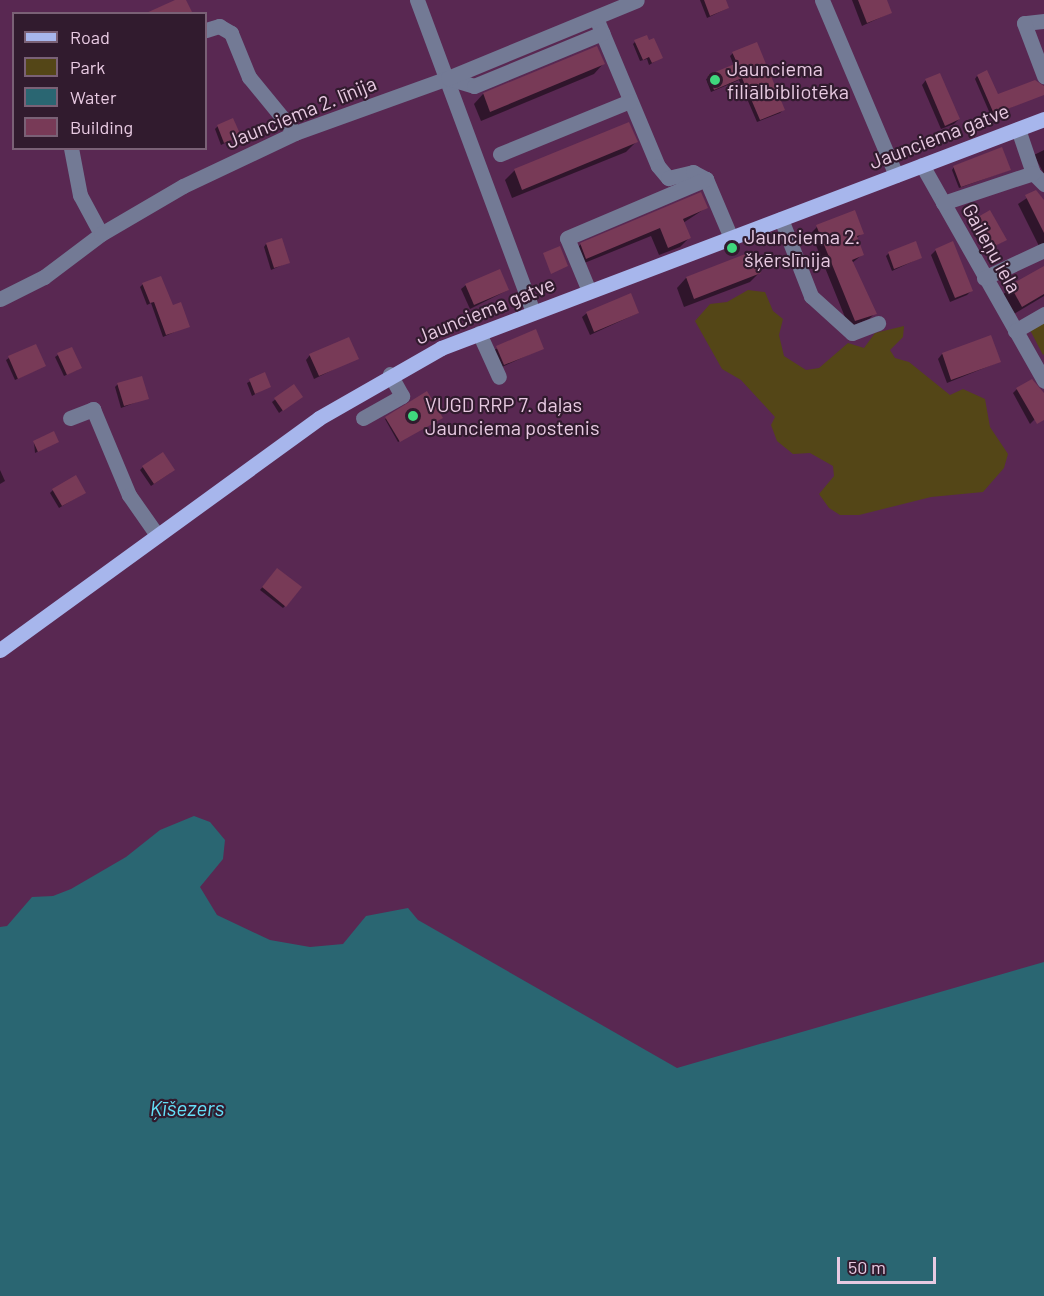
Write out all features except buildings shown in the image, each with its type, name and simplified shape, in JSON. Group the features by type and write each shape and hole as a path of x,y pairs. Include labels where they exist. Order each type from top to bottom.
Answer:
{"main road":[{"name":"Jaunciema gatve","path":"0,650 319,418 390,374 479,333 1044,119"}],"street":[{"path":"417,0 448,78 533,312"},
{"name":"Jaunciema 2. līnija","path":"1,297 44,277 101,234 183,186 295,134 448,78 637,0"},
{"path":"822,0 896,175"},
{"path":"596,18 658,166 668,178 693,172 706,178 731,238"},
{"path":"1044,21 1024,23 1044,76"},
{"path":"207,30 219,26 231,33 249,77 295,134"},
{"path":"448,78 474,86 602,33"},
{"path":"500,154 630,101"},
{"path":"1018,129 1033,173 1044,184"},
{"path":"71,150 80,195 101,234"},
{"name":"Gaileņu iela","path":"922,165 1044,381"},
{"path":"943,203 1033,173"},
{"path":"589,291 567,238 706,178"},
{"path":"781,219 811,296 852,333 878,323"},
{"path":"984,278 1044,250"},
{"path":"1015,331 1044,314"},
{"path":"479,333 499,377"},
{"path":"363,417 402,396 390,374"},
{"path":"70,418 93,409 129,495 157,535"}],"green space":[{"path":"748,290 765,292 773,311 783,319 779,335 784,356 806,370 819,368 848,343 864,348 875,333 904,326 903,337 890,350 895,358 909,362 950,395 963,389 985,399 990,427 1008,454 1004,468 983,492 931,497 859,515 840,515 829,508 819,494 834,476 833,466 810,453 793,454 777,441 771,425 775,417 741,380 722,369 695,321 710,304 727,302"},
{"path":"1044,322 1044,354 1043,355 1030,330"}],"water":[{"name":"Ķīšezers","path":"194,816 210,822 225,840 223,859 200,887 217,915 270,940 310,947 343,944 366,916 408,908 418,920 677,1068 1044,962 1044,1296 0,1296 0,927 7,926 32,897 53,896 71,889 126,857 160,830"}],"place":[{"name":"Jaunciema filiālbibliotēka","path":"715,80"},
{"name":"Jaunciema 2. šķērslīnija","path":"732,248"},
{"name":"VUGD RRP 7. daļas Jaunciema postenis","path":"413,416"}]}
